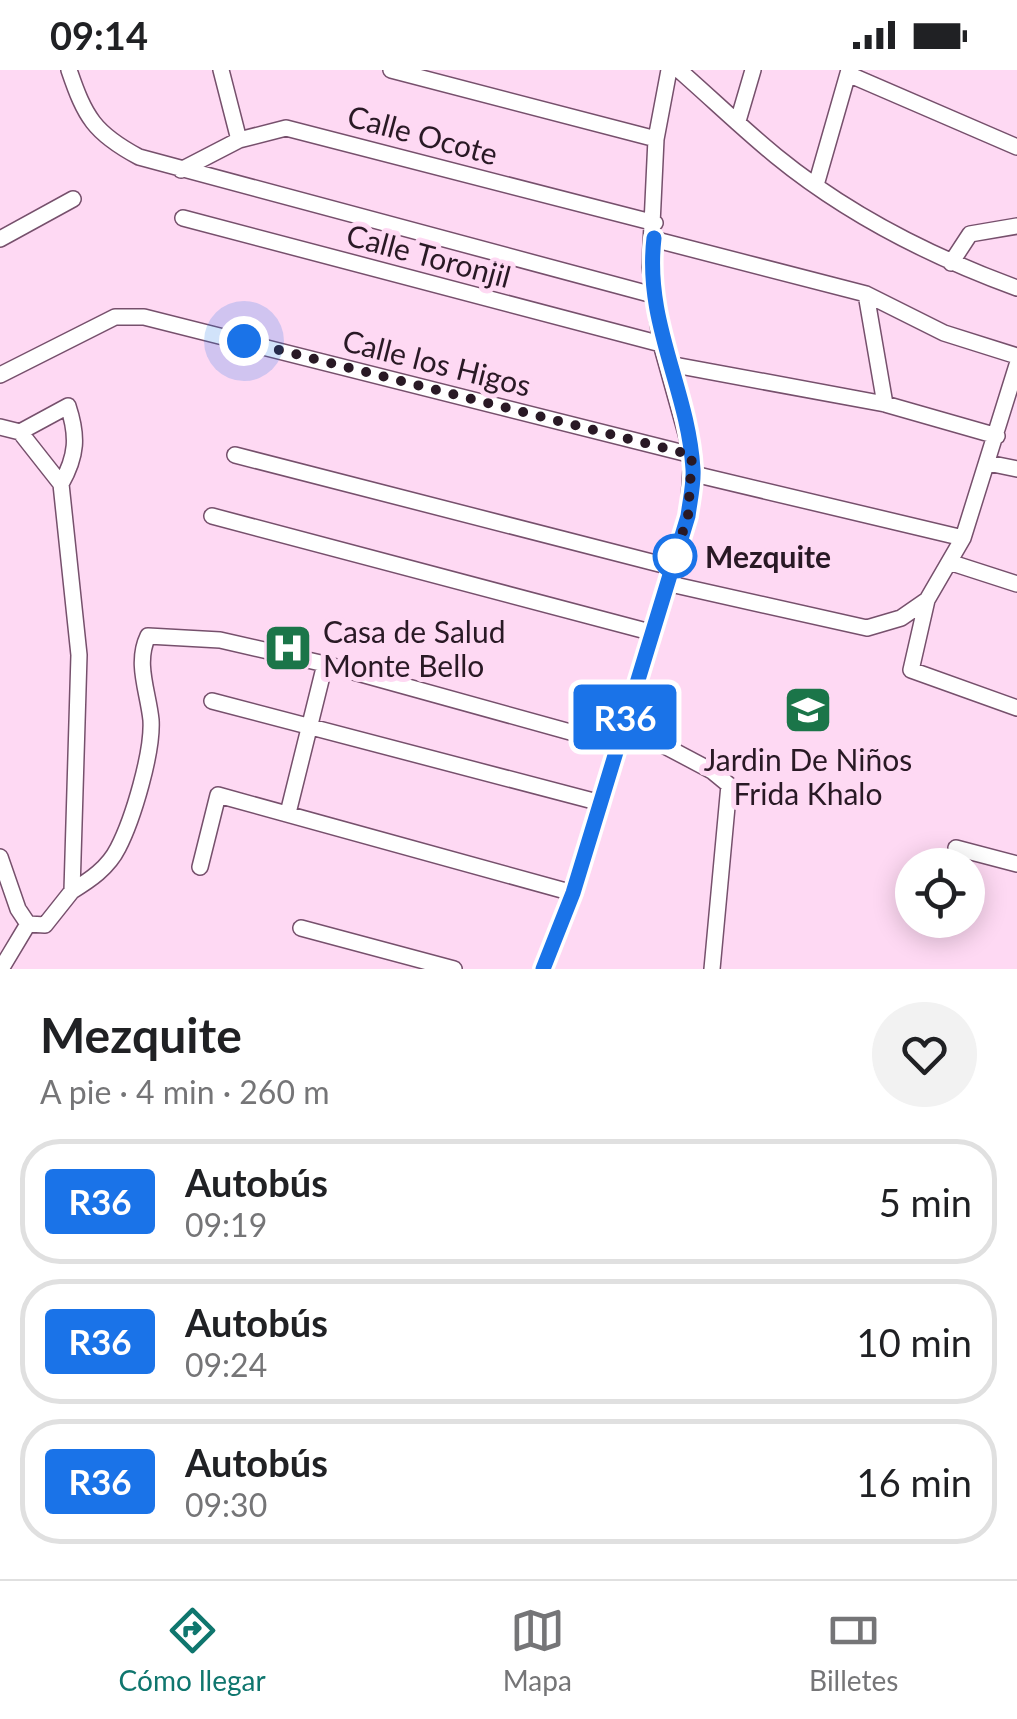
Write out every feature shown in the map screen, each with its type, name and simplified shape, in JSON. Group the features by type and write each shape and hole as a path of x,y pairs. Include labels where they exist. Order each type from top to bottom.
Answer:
{"street":[{"path":"69,70 84,114 110,142 181,170 653,295"},
{"path":"221,70 239,140"},
{"path":"228,89 233,70"},
{"path":"391,70 656,139"},
{"path":"543,969 573,893 601,803 688,516 694,474 670,364 661,344 653,295 656,139 669,70"},
{"path":"678,70 816,185 951,264 1017,288"},
{"path":"738,121 754,70"},
{"path":"816,185 848,72 1017,146"},
{"name":"Calle Ocote","path":"181,170 239,140 286,128 306,131 866,294 944,333 1017,356"},
{"path":"0,239 73,199"},
{"name":"Calle Toronjil","path":"183,218 661,344"},
{"path":"951,264 970,234 1017,226"},
{"path":"866,294 884,404"},
{"name":"Calle los Higos","path":"0,374 115,317 169,322 692,455"},
{"path":"670,364 884,404 997,436"},
{"path":"1017,365 964,538 927,600 910,670 1017,708"},
{"path":"0,428 20,432 68,406 77,432 74,462 62,484"},
{"path":"20,432 62,484 79,655 72,890"},
{"path":"235,456 867,628 901,618 927,600"},
{"path":"988,464 1017,469"},
{"path":"694,474 964,538"},
{"path":"212,516 650,632"},
{"path":"949,562 1017,584"},
{"path":"28,924 46,925 72,890 104,868 118,848 146,761 151,724 141,650 148,636 220,640 325,664 617,745"},
{"path":"288,814 325,664"},
{"path":"212,701 601,803"},
{"path":"623,724 712,771 729,785 712,969"},
{"path":"200,866 218,795 573,893"},
{"path":"985,856 1017,864"},
{"path":"0,857 18,909 28,924"},
{"path":"1,969 28,924"},
{"path":"301,928 454,969"}],"bus line":[{"name":"R36","path":"543,969 573,893 688,516 694,474 692,455 670,364 661,344 650,267 654,238"}],"place":[{"name":"Mezquite","path":"675,556"},
{"name":"Casa de Salud Monte Bello","path":"288,648"},
{"name":"Jardin De Niños Frida Khalo","path":"808,710"}],"route":[{"path":"244,341 692,455 694,474 688,516 671,568 675,556"}]}
